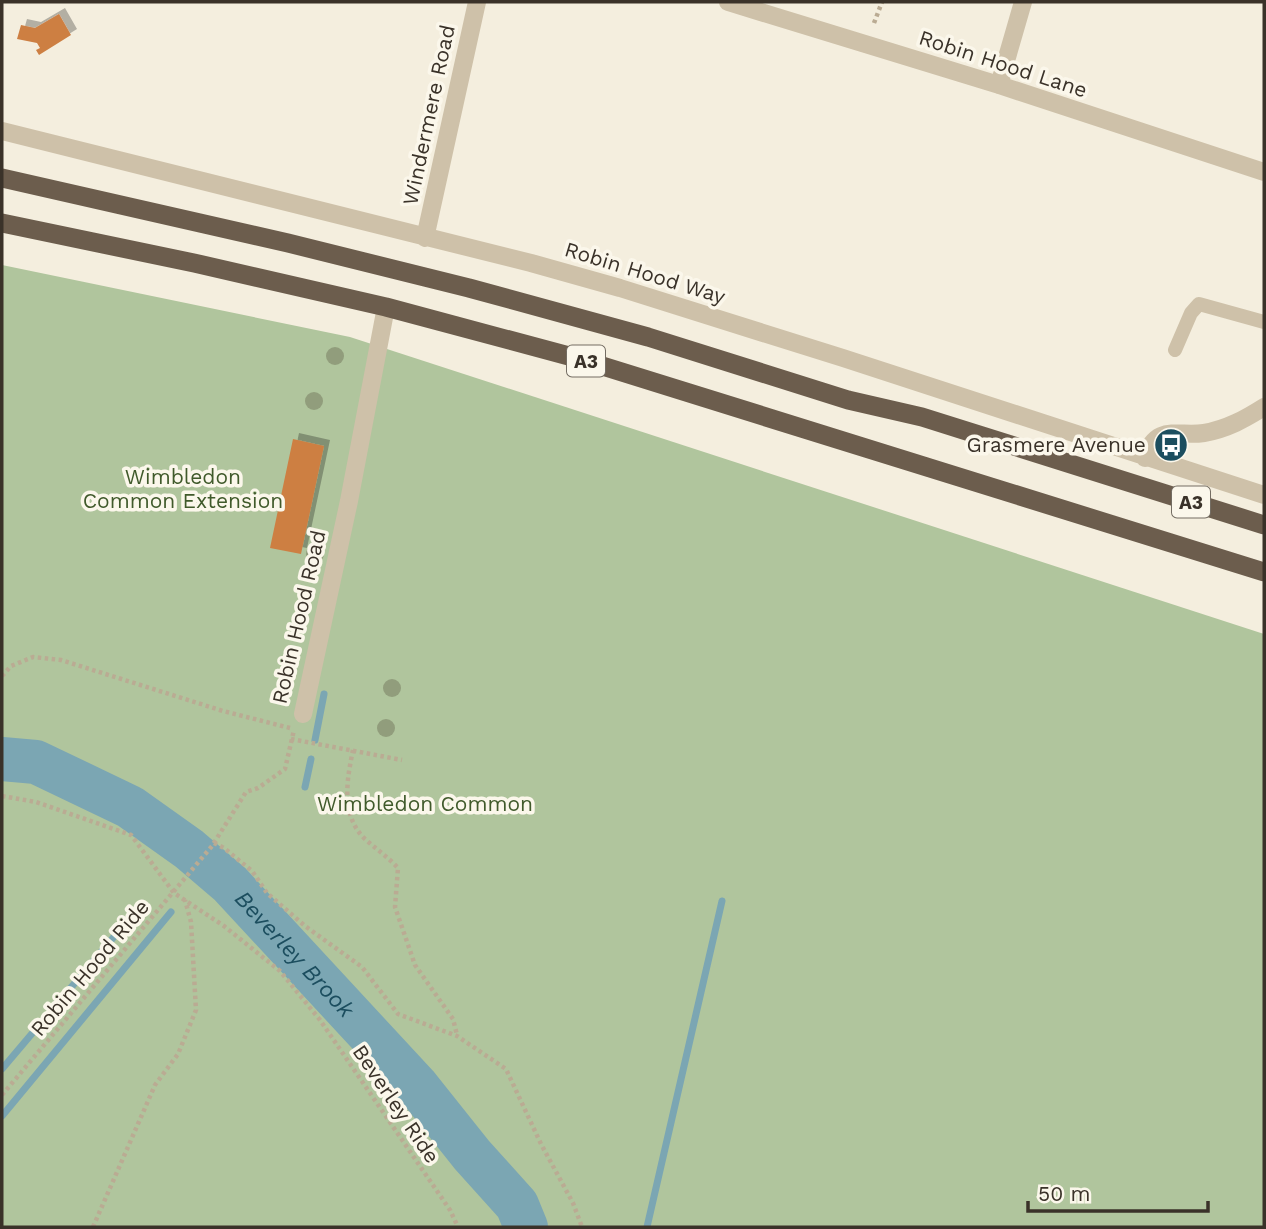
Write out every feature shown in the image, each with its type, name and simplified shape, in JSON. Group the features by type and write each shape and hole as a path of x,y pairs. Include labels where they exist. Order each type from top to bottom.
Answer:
{"highway":[{"name":"A3","path":"2,178 301,246 648,337 849,400 922,417 1264,525"},
{"name":"A3","path":"2,223 386,307 580,359 1264,572"}],"street":[{"name":"Windermere Road","path":"425,238 477,2"},
{"name":"Robin Hood Lane","path":"728,2 999,85 1264,172"},
{"path":"999,85 1023,2"},
{"name":"Robin Hood Way","path":"2,131 531,263 620,288 843,358 1145,458 1263,493"},
{"name":"Robin Hood Road","path":"298,721 349,500 386,307"},
{"path":"1145,458 1153,442 1169,433 1203,433 1236,424 1264,407"}],"lane":[{"path":"1175,350 1191,313 1199,304 1264,322"}],"path":[{"path":"874,23 882,2"},
{"path":"2,676 11,666 33,657 61,660 223,711 298,721"},
{"name":"Robin Hood Road","path":"174,893 213,845 246,792 258,788 285,769 298,721"},
{"path":"291,739 402,760"},
{"path":"352,750 346,787 350,816 362,836 398,868 395,907 415,965 453,1019 457,1036"},
{"name":"Beverley Ride","path":"2,796 36,802 131,835 174,893 224,926 280,971 320,1020 450,1210 458,1227"},
{"path":"213,845 224,848 252,871 267,893 305,926 362,967 398,1014 457,1036 506,1069 541,1144 573,1203 582,1227"},
{"name":"Robin Hood Ride","path":"2,1095 174,893"},
{"path":"93,1227 155,1086 178,1054 196,1010 191,922 185,900"}],"green space":[{"name":"Wimbledon Common","path":"2,265 350,337 1264,634 1264,1227 2,1227"}],"building":[{"path":"59,14 71,35 39,55 36,50 40,48 37,43 17,39 21,25 35,28"},
{"path":"293,439 324,446 301,554 270,548"}],"waterway":[{"path":"315,740 324,694"},
{"name":"Beverley Brook","path":"2,759 36,762 130,807 189,849 230,884 417,1086 472,1155 517,1205 526,1227"},
{"path":"305,787 311,759"},
{"path":"647,1227 722,901"},
{"path":"2,1116 171,912"},
{"path":"2,1069 129,919"}],"place":[{"name":"Grasmere Avenue","path":"1171,445"}],"park label":[{"name":"Wimbledon Common Extension","path":"183,489"}]}
